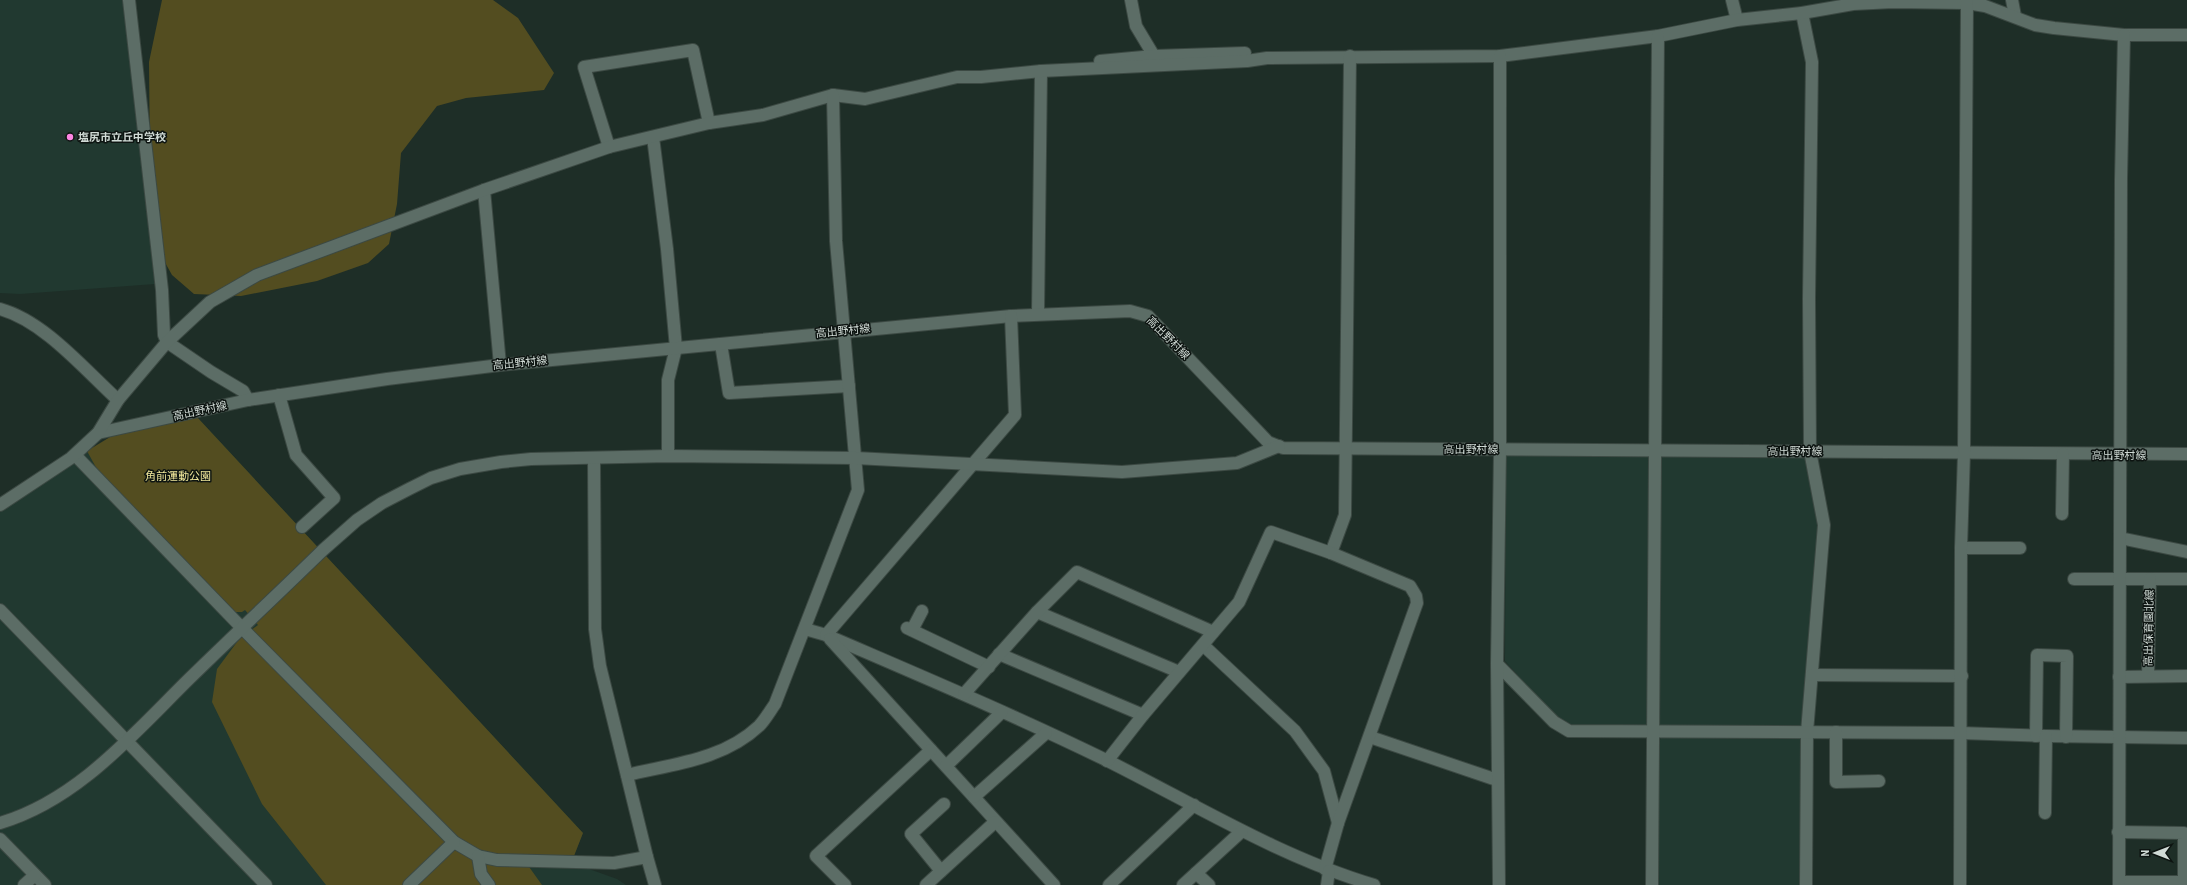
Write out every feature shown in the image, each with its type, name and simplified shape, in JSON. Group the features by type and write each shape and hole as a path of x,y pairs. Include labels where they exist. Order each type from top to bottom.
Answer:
{"street":[{"path":"128,0 162,290 164,336 167,342 211,372 244,391 248,400"},
{"path":"1131,0 1136,26 1154,56"},
{"path":"1732,0 1737,20"},
{"path":"2012,0 2015,16"},
{"path":"0,504 75,455 98,433 118,400 167,342 210,302 257,275 484,190 609,147 709,123 763,115 833,95 866,99 957,76 981,77 1041,71 1267,58 1350,56 1500,56 1658,36 1737,20 1802,13 1853,4 1894,2 1967,3 1985,6 2035,24 2054,28 2124,35 2187,35"},
{"path":"1960,885 1962,676 1961,548 1964,453 1967,3"},
{"path":"1802,13 1812,62 1809,299 1810,451 1824,525 1807,732 1806,885"},
{"path":"2118,832 2184,832 2184,882 2119,884 2118,832 2121,179 2124,35"},
{"path":"1652,885 1658,36"},
{"path":"609,147 584,67 693,50 709,123"},
{"path":"1041,71 1059,65 1154,56 1260,53 1267,58"},
{"path":"1331,553 1345,515 1350,56"},
{"path":"1499,885 1497,664 1500,449 1500,56"},
{"path":"1038,314 1041,71"},
{"path":"627,774 714,755 739,742 760,726 775,704 858,490 836,241 833,95"},
{"path":"653,137 667,249 676,348 668,380 668,456"},
{"path":"484,190 500,365"},
{"path":"0,309 16,313 39,327 118,400"},
{"name":"高出野村線","path":"98,433 248,400 500,365 1011,316 1130,311 1148,316 1268,442 1279,446 1656,451 1810,451 2120,455 2187,454"},
{"path":"826,635 1014,416 1011,316"},
{"path":"721,344 729,393 850,386"},
{"path":"279,395 296,455 334,498 302,527"},
{"path":"0,823 21,817 50,802 96,768 357,520 382,503 431,478 460,470 501,462 532,459 594,459 668,456 856,458 1122,472 1237,463 1279,446"},
{"path":"2062,514 2063,454"},
{"path":"75,455 242,628 454,842 478,856 498,860 614,863 647,857"},
{"path":"594,459 595,629 600,666 655,885"},
{"path":"1107,761 1143,715 1238,602 1271,532 1331,553 1410,586 1416,596 1416,603 1370,737 1338,823 1327,870 1327,885"},
{"path":"2120,538 2187,552"},
{"path":"1961,548 2020,548"},
{"path":"964,694 998,654 1037,612 1078,572 1213,632"},
{"path":"2074,579 2187,578"},
{"name":"高出保育園北線","path":"2148,676 2150,579"},
{"path":"0,610 266,885"},
{"path":"922,610 909,629 988,667"},
{"path":"1037,612 1179,672"},
{"path":"805,629 826,635 964,694 1107,761 1242,830 1327,870 1374,885"},
{"path":"826,635 1054,885"},
{"path":"1203,645 1295,731 1324,771 1338,823"},
{"path":"998,654 1143,715"},
{"path":"2045,813 2037,655 2067,656 2066,737"},
{"path":"1497,664 1554,722 1569,730 1961,733 2066,737 2187,738"},
{"path":"1812,675 1962,676"},
{"path":"2119,676 2187,676"},
{"path":"946,766 1002,712"},
{"path":"974,797 1046,732"},
{"path":"1836,732 1836,782 1879,782"},
{"path":"1370,737 1497,780"},
{"path":"845,885 816,856 931,750"},
{"path":"941,871 911,834 944,804"},
{"path":"1109,885 1194,805"},
{"path":"926,885 996,822"},
{"path":"1183,885 1242,830"},
{"path":"0,839 45,885"},
{"path":"410,885 454,842"},
{"path":"478,856 481,874 489,885"},
{"path":"1196,873 1208,885"},
{"path":"24,885 35,875"}],"shaded area":[{"name":"塩尻市立丘中学校","path":"0,0 124,0 155,284 20,294 0,293"},
{"path":"197,417 583,833 569,868 589,869 617,879 626,885 0,885 0,838 6,837 0,832 0,509 115,434"},
{"path":"1506,455 1651,455 1649,726 1572,727 1556,718 1505,661"},
{"path":"1661,456 1808,457 1819,525 1804,728 1660,725"},
{"path":"1663,735 1804,736 1803,885 1658,885 1659,741"}],"green space":[{"path":"162,0 493,0 518,18 554,73 544,90 466,98 437,106 401,153 397,204 389,244 368,263 317,281 241,296 194,294 172,275 162,257 150,161 149,62"},
{"name":"角前運動公園","path":"197,417 583,833 574,856 522,857 542,885 326,885 262,804 212,702 217,669 240,638 258,625 245,610 242,612 235,612 98,471 87,451 115,434"}],"place":[{"name":"塩尻市立丘中学校","path":"70,137"}]}
